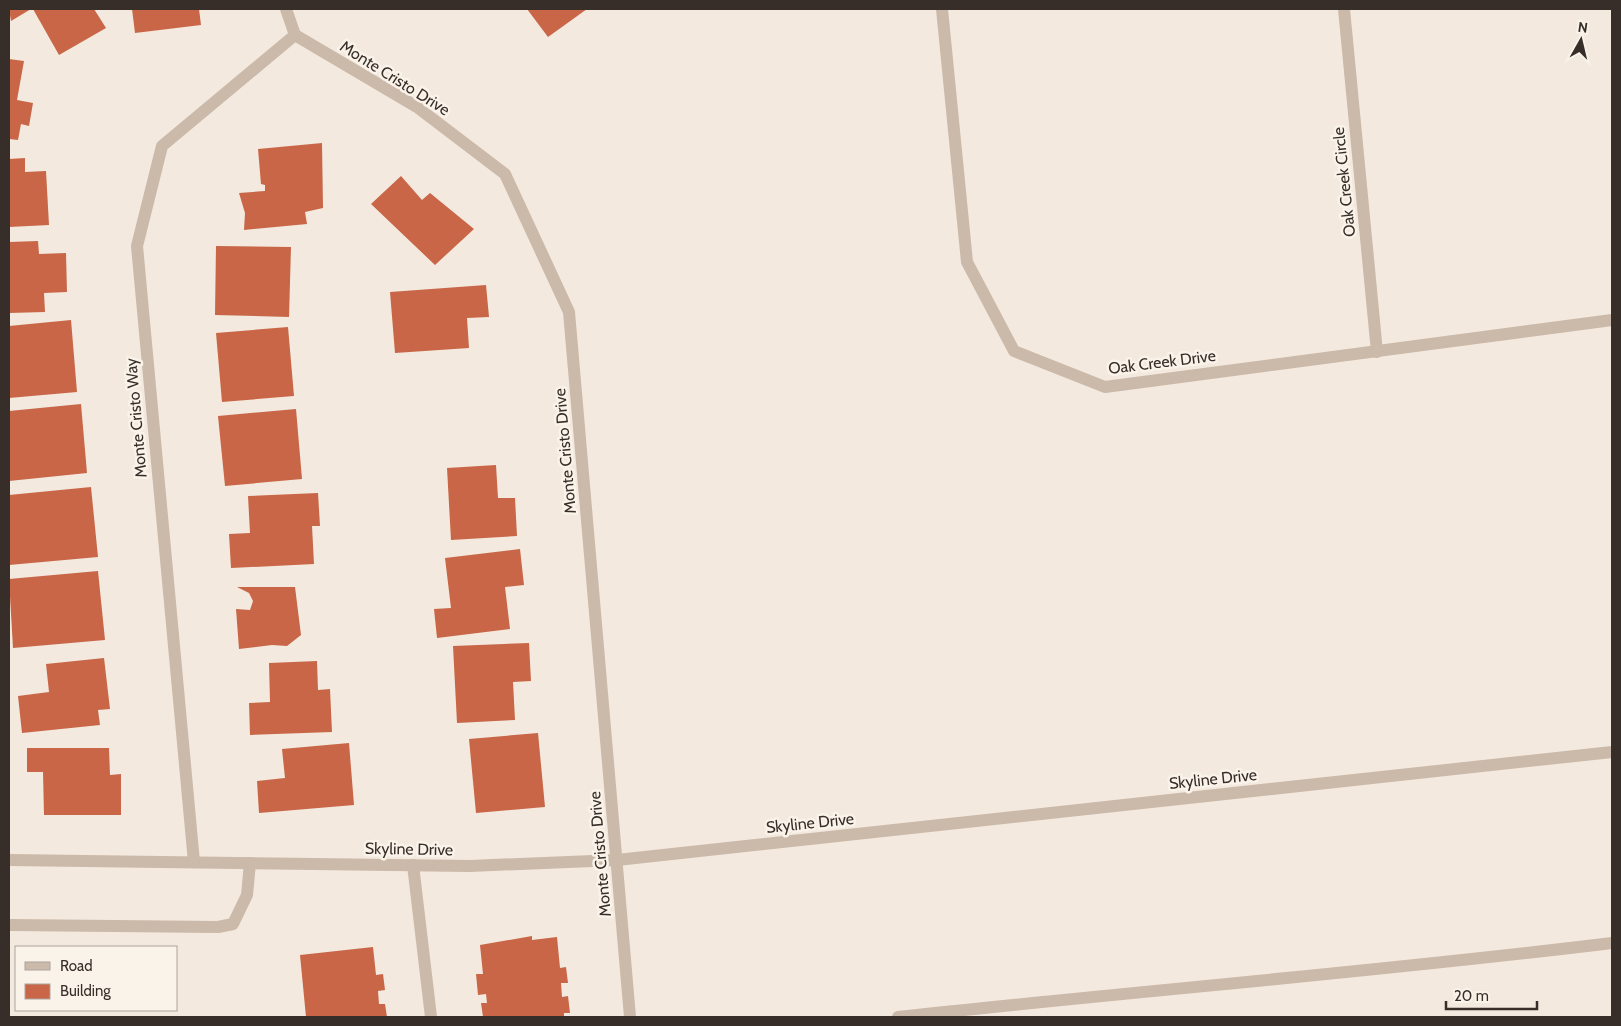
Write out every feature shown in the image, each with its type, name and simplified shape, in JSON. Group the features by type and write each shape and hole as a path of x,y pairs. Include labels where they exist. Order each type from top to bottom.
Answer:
{"street":[{"path":"286,9 295,35"},
{"name":"Oak Creek Drive","path":"942,9 966,262 1014,351 1105,387 1612,320"},
{"name":"Oak Creek Circle","path":"1344,9 1377,352"},
{"name":"Monte Cristo Drive","path":"295,35 417,107 505,174 569,312 630,1017"},
{"name":"Monte Cristo Way","path":"194,862 137,246 162,146 295,35"},
{"name":"Skyline Drive","path":"9,860 470,866 617,860 1612,752"},
{"path":"9,925 218,927 233,924 247,895 250,863"},
{"path":"414,865 431,1017"},
{"path":"898,1017 1137,991 1496,957 1612,943"}],"building":[{"path":"9,9 31,9 11,21"},
{"path":"33,9 94,9 106,28 59,55"},
{"path":"132,9 199,9 201,25 135,33"},
{"path":"527,9 587,9 548,37"},
{"path":"9,59 24,61 17,100 33,103 29,126 21,124 18,140 9,139"},
{"path":"322,143 323,208 305,212 307,224 244,230 245,213 239,193 265,191 265,185 261,184 258,149"},
{"path":"25,158 25,172 46,171 49,225 9,227 9,159"},
{"path":"401,176 422,200 430,193 474,229 435,265 371,204"},
{"path":"38,241 39,254 66,253 67,292 44,293 45,312 9,313 9,242"},
{"path":"216,246 291,247 289,317 215,315"},
{"path":"486,285 489,317 467,318 469,348 395,353 390,292"},
{"path":"71,320 77,392 9,398 9,326"},
{"path":"288,327 294,396 222,402 216,333"},
{"path":"81,404 87,473 9,481 9,411"},
{"path":"296,409 302,479 225,486 218,416"},
{"path":"496,465 498,498 515,498 517,536 451,540 447,468"},
{"path":"91,487 98,557 9,565 9,495"},
{"path":"318,493 320,526 312,526 314,564 231,568 229,534 250,533 248,496"},
{"path":"520,549 524,585 505,587 510,629 437,638 434,609 451,608 445,558"},
{"path":"98,571 105,640 13,648 9,579"},
{"path":"237,587 295,587 301,635 287,646 272,645 239,649 236,609 250,610 253,601 249,593"},
{"path":"529,643 531,681 513,682 515,720 457,723 453,646"},
{"path":"104,658 110,709 98,710 100,725 22,733 18,696 49,692 46,664"},
{"path":"317,661 318,690 330,689 332,732 250,735 249,703 270,702 269,663"},
{"path":"538,733 545,807 476,813 469,739"},
{"path":"349,743 354,805 259,813 257,781 285,778 282,749"},
{"path":"27,748 109,748 110,775 121,774 121,815 44,815 43,772 27,772"},
{"path":"532,936 532,940 557,937 560,968 566,967 568,983 561,983 562,997 568,996 570,1013 564,1013 564,1017 483,1017 481,1003 487,1003 486,994 478,995 476,974 483,974 480,945"},
{"path":"373,947 376,975 383,974 385,990 378,991 379,1004 385,1004 387,1017 306,1017 300,955"}]}
